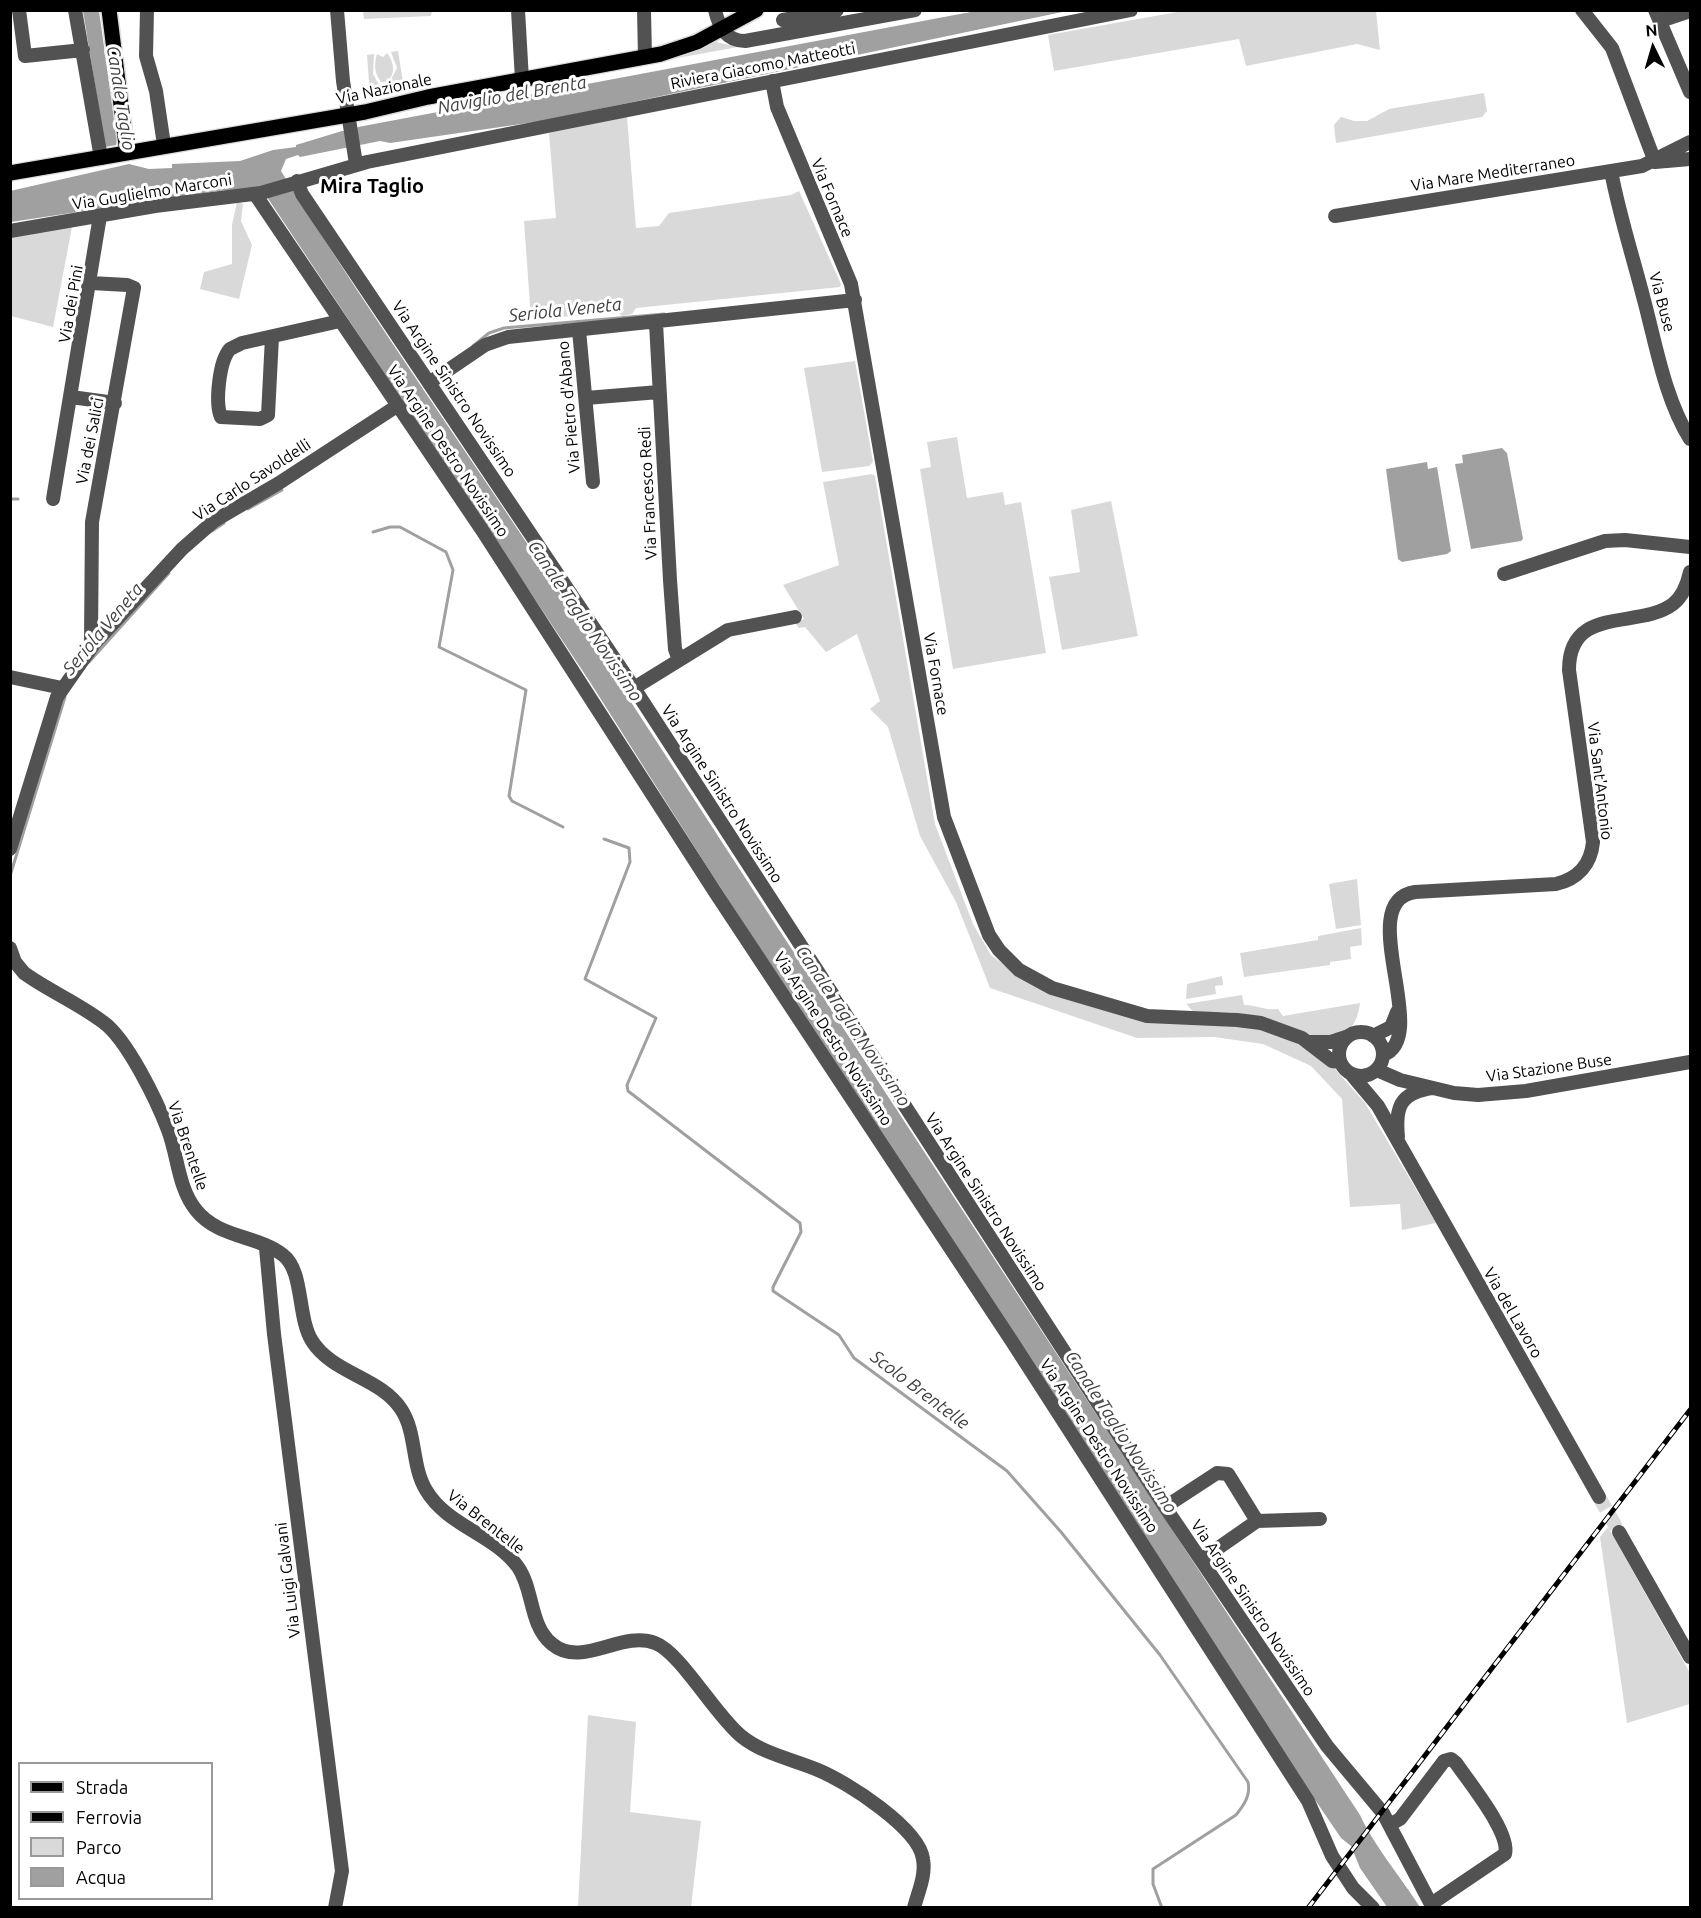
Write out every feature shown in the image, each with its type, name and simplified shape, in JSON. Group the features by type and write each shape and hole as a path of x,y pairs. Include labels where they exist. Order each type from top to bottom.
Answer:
{"main road":[{"path":"109,10 124,154"},
{"name":"Via Nazionale","path":"10,173 164,145 349,122 522,80 682,48 722,30 756,10"}],"street":[{"path":"19,10 25,56 83,50"},
{"path":"75,10 102,158"},
{"path":"147,10 146,56 149,80 164,145"},
{"path":"337,10 355,158"},
{"path":"644,10 645,57"},
{"path":"715,10 722,30 726,35 738,41 804,33 851,17 915,10"},
{"path":"783,20 837,10"},
{"name":"Riviera Giacomo Matteotti","path":"355,158 402,156 1131,10"},
{"path":"1582,10 1595,29 1606,38 1620,64 1655,162"},
{"path":"1690,11 1657,16 1690,92"},
{"path":"518,12 522,80"},
{"path":"801,17 804,33"},
{"name":"Via Fornace","path":"772,81 777,107 851,284 944,817 989,935 999,950 1019,970 1053,987 1147,1016 1249,1021 1282,1029 1309,1042 1332,1061 1340,1062"},
{"name":"Via Mare Mediterraneo","path":"1655,162 1667,153 1690,142"},
{"name":"Via Guglielmo Marconi","path":"10,231 166,204 258,193 355,158"},
{"name":"Via Mare Mediterraneo","path":"1335,216 1655,162 1690,159"},
{"name":"Via Buse","path":"1611,171 1663,370 1690,439"},
{"name":"Via Argine Sinistro Novissimo","path":"292,182 369,282 429,383 634,688 1201,1560 1327,1746 1390,1824 1432,1906"},
{"name":"Via Argine Destro Novissimo","path":"258,193 339,321 482,530 715,892 1011,1340 1308,1801 1332,1856 1353,1888 1373,1908"},
{"name":"Via dei Pini","path":"53,499 91,282 100,216"},
{"name":"Via dei Salici","path":"91,282 128,285 134,288 92,522 91,639 94,644"},
{"path":"429,383 491,342 516,336 656,323 855,300"},
{"path":"272,338 268,415 260,419 221,417 219,409 220,373 226,354 242,343 339,321"},
{"name":"Via Francesco Redi","path":"656,323 675,649 679,660"},
{"name":"Via Pietro d'Abano","path":"579,330 593,482"},
{"path":"586,398 659,392"},
{"path":"71,397 115,403"},
{"name":"Via Carlo Savoldelli","path":"10,849 50,717 62,688 94,644 175,557 214,521 279,483 397,406"},
{"path":"1504,574 1605,541 1624,540 1690,547"},
{"name":"Via Sant'Antonio","path":"1380,1063 1397,1039 1400,1022 1389,918 1394,904 1401,897 1415,892 1556,884 1573,878 1586,865 1593,842 1569,670 1572,651 1581,636 1597,625 1655,613 1671,605 1683,593 1690,572"},
{"path":"634,688 728,630 795,617"},
{"path":"10,676 62,688"},
{"name":"Via Brentelle","path":"10,948 15,962 24,973 100,1020 117,1036 146,1083 167,1127 185,1188 197,1212 220,1228 282,1254 292,1265 303,1319 319,1350 332,1362 384,1392 402,1410 409,1425 420,1477 432,1500 448,1515 509,1557 518,1567 537,1621 550,1642 562,1650 576,1653 632,1640 649,1641 665,1648 742,1737 761,1749 828,1774 912,1834 922,1851 924,1864 914,1908"},
{"path":"1373,1036 1391,1026 1398,1010"},
{"path":"1309,1042 1331,1042 1360,1032 1373,1036 1382,1046 1380,1063 1364,1076 1352,1075 1340,1062 1339,1049 1346,1037"},
{"name":"Via Stazione Buse","path":"1380,1063 1400,1080 1466,1094 1504,1093 1690,1062"},
{"name":"Via del Lavoro","path":"1378,1106 1380,1063"},
{"name":"Via del Lavoro","path":"1352,1075 1378,1106 1599,1497"},
{"name":"Via del Lavoro","path":"1398,1145 1396,1120 1399,1106 1415,1092 1433,1088"},
{"name":"Via Luigi Galvani","path":"267,1248 274,1334 342,1871 335,1908"},
{"path":"1166,1507 1222,1471 1228,1474 1257,1521"},
{"path":"1201,1560 1257,1521 1320,1518"},
{"path":"1619,1532 1690,1657"},
{"path":"1390,1824 1400,1819 1448,1759 1456,1763 1495,1821 1506,1846 1505,1854 1432,1906"}],"green space":[{"path":"363,10 432,11 431,16 364,19"},
{"path":"1183,11 1376,11 1380,50 1357,44 1246,66 1239,39 1054,71 1048,35"},
{"path":"716,42 738,47 661,61"},
{"path":"398,51 404,88 388,91 387,87 397,68 391,52"},
{"path":"387,53 393,65 393,73 385,82 381,82 376,72 376,58 377,54 383,57"},
{"path":"374,54 373,74 383,92 370,95 367,55"},
{"path":"1484,93 1487,111 1482,117 1336,143 1334,125 1341,117 1354,121 1367,121 1389,109"},
{"path":"627,117 636,228 659,226 669,213 791,195 799,191 841,284 840,287 636,308 632,314 622,316 619,313 531,319 524,221 556,218 549,133"},
{"path":"237,202 243,204 241,221 252,245 239,299 200,289 204,272 232,264 232,225"},
{"path":"72,227 53,327 11,316 10,236"},
{"path":"855,361 873,462 869,466 822,472 804,368"},
{"path":"957,437 967,498 1003,492 1005,505 1021,502 1046,653 953,669 920,469 931,467 927,442"},
{"path":"872,474 875,476 935,824 973,924 991,955 1019,976 1118,1014 1243,1025 1283,1036 1328,1061 1365,1103 1436,1223 1402,1230 1400,1204 1350,1207 1342,1099 1311,1066 1263,1044 1214,1037 1137,1038 990,988 956,902 920,836 888,727 870,709 880,701 857,634 826,652 805,627 799,628 795,623 804,619 783,585 839,565 823,482"},
{"path":"1111,501 1138,636 1062,650 1049,577 1080,572 1071,510"},
{"path":"1357,879 1361,925 1336,929 1329,884"},
{"path":"1361,928 1362,945 1350,947 1351,959 1330,962 1330,965 1244,977 1240,953 1318,940 1318,936"},
{"path":"1222,976 1223,985 1215,986 1216,994 1186,999 1187,984"},
{"path":"1242,995 1244,1005 1278,1009 1283,1016 1360,1003 1354,1023 1344,1033 1331,1037 1298,1032 1250,1015 1229,1012 1194,1012 1186,1004"},
{"path":"1608,1527 1690,1673 1690,1704 1627,1723 1600,1537"},
{"path":"588,1715 636,1722 630,1812 701,1821 691,1907 578,1907"}],"water":[{"path":"83,11 99,11 116,145 105,147"},
{"path":"976,11 1067,11 542,121 390,143 380,141 300,157 298,155 286,159 281,171 1420,1907 1387,1907 1360,1868 1351,1846 1341,1838 1307,1788 711,873 590,682 267,197 245,189 217,191 11,222 10,191 129,164 149,169 172,168 172,164 240,161 273,150 296,147 296,145 342,131 355,131 358,127"},
{"path":"1502,448 1507,453 1523,539 1471,549 1455,464 1463,463 1462,455"},
{"path":"1427,462 1428,469 1437,467 1451,551 1447,554 1402,562 1398,559 1386,469"}],"waterway":[{"name":"Seriola Veneta","path":"473,346 489,333 504,328 664,314"},
{"name":"Seriola Veneta","path":"248,509 282,490"},
{"name":"Scolo Brentelle","path":"10,499 18,499"},
{"name":"Seriola Veneta","path":"212,531 224,523"},
{"name":"Scolo Brentelle","path":"373,532 390,527 400,527 446,552 453,570 439,647 526,690 509,796 512,801 563,827"},
{"name":"Seriola Veneta","path":"89,662 169,573"},
{"name":"Seriola Veneta","path":"10,876 65,697"},
{"name":"Scolo Brentelle","path":"604,839 629,848 630,862 585,979 656,1018 627,1085 628,1091 800,1223 801,1232 773,1291 839,1335 854,1358 1007,1471 1061,1532 1160,1655 1248,1782 1248,1796 1236,1815 1153,1869 1153,1884 1162,1908"},
{"name":"Scolo Brentelle","path":"1337,1908 1345,1908"}],"tunnel":[{"path":"1599,1497 1619,1532"}],"railway":[{"path":"1308,1908 1690,1410"}],"district":[{"name":"Mira Taglio","path":"372,186"}],"water label":[{"name":"Naviglio del Brenta","path":"512,95"},
{"name":"Canale Taglio","path":"121,98"},
{"name":"Canale Taglio Novissimo","path":"585,621"},
{"name":"Canale Taglio Novissimo","path":"853,1026"},
{"name":"Canale Taglio Novissimo","path":"1121,1432"}]}
